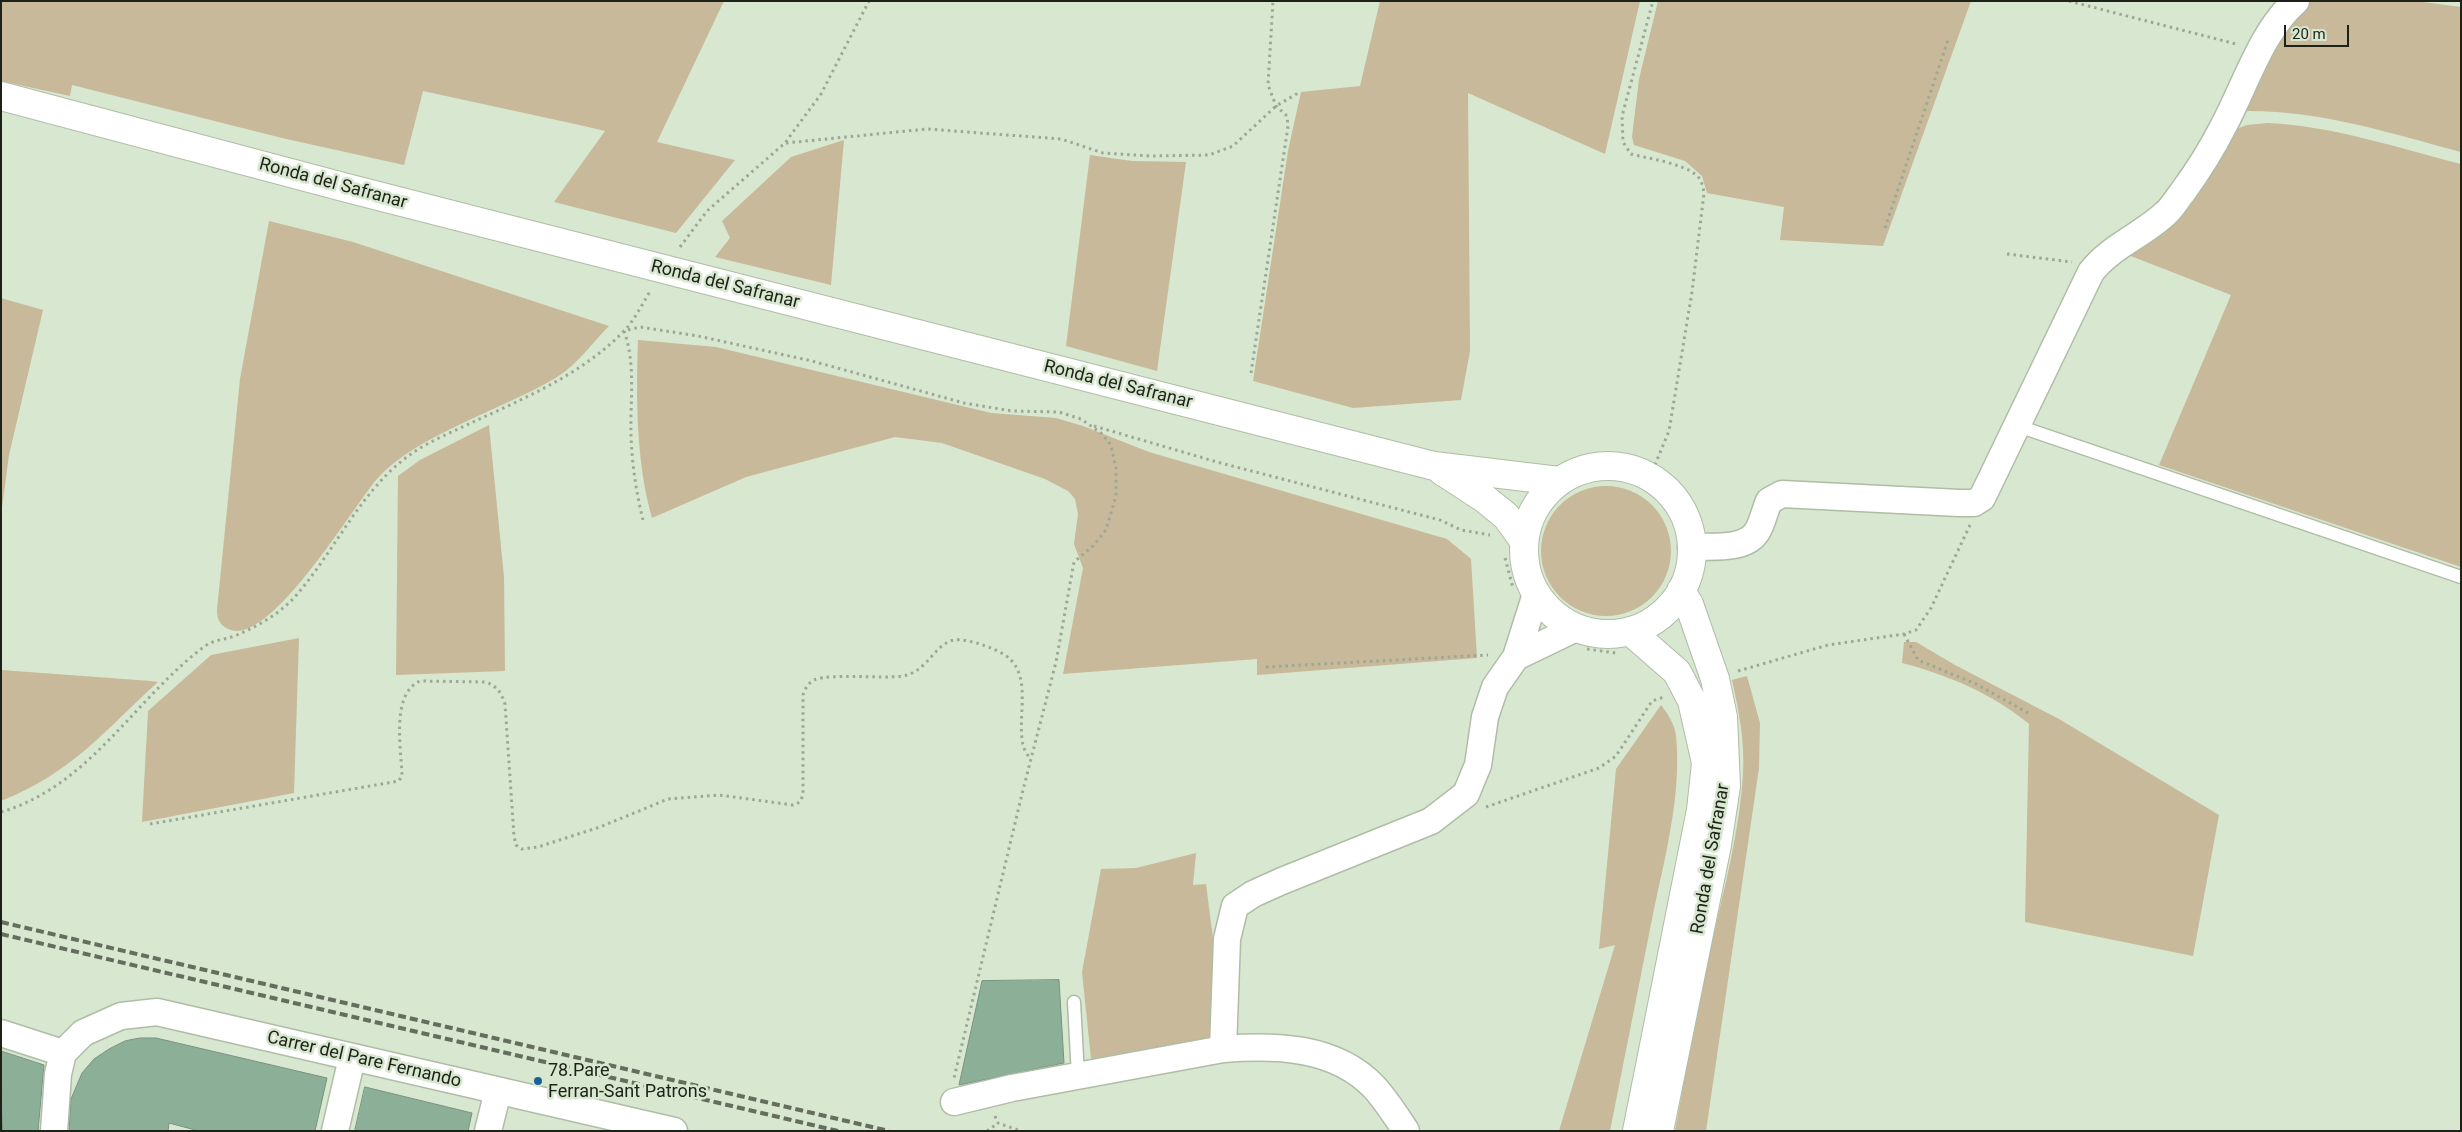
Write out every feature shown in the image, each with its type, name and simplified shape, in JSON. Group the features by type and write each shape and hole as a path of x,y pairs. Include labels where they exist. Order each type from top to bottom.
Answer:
{"street":[{"path":"1691,547 1741,543 1748,540 1758,531 1769,500 1782,494 1974,503 1982,498 2092,272 2111,252 2166,213 2182,193 2204,162 2224,126 2274,27 2296,1"},
{"name":"Ronda del Safranar","path":"6,100 1434,466 1559,481"},
{"name":"Ronda del Safranar","path":"1434,466 1499,510 1514,546"},
{"path":"1222,1049 1226,939 1236,906 1253,894 1431,821 1466,794 1478,765 1485,717 1495,687 1516,657 1525,596 1526,568 1514,546 1542,497 1559,481 1580,470 1604,466 1628,468 1650,477 1667,490 1680,506 1688,526 1691,547 1689,570 1681,591 1662,613 1626,643 1612,634 1594,633 1516,657"},
{"name":"Ronda del Safranar","path":"1659,1131 1717,845 1726,786 1723,717 1715,679 1689,604 1681,591"},
{"path":"1525,596 1547,608 1578,638"},
{"name":"Ronda del Safranar","path":"1626,643 1656,652 1677,672 1692,701 1706,763 1701,810 1637,1131"},
{"name":"Carrer del Pare Fernando","path":"64,1053 84,1033 121,1016 157,1012 498,1091 642,1127 674,1131"},
{"path":"1,1033 64,1053 58,1074 54,1131"},
{"path":"954,1102 1222,1049 1254,1047 1302,1050 1337,1061 1360,1075 1374,1087 1406,1131"},
{"path":"335,1131 352,1058"},
{"path":"488,1131 498,1091"}],"lane":[{"path":"2018,426 2461,578"},
{"path":"1074,1002 1078,1076"}],"path":[{"path":"1,812 22,806 67,778 109,741 164,682 204,646 213,640 235,636 279,612 299,592 380,482 402,460 435,439 550,385 599,355 624,331 664,269 707,211 786,143 821,94 869,1"},
{"path":"1251,373 1288,126 1287,116 1276,106 1268,85 1273,1"},
{"path":"1650,477 1669,431 1692,292 1704,194 1701,182 1696,175 1671,163 1631,154 1623,142 1622,116 1653,1"},
{"path":"2069,1 2260,52"},
{"path":"1885,228 1948,40"},
{"path":"786,143 927,129 1062,139 1103,153 1151,156 1209,155 1234,146 1276,106 1300,92"},
{"path":"2007,254 2082,263 2092,272"},
{"path":"624,331 640,327 698,336 812,361 964,403 1012,411 1059,412 1082,419 1101,433 1111,445 1116,469 1116,496 1106,530 1094,545 1074,562 1056,662 1030,760 951,1088 954,1102"},
{"path":"624,331 630,346 632,437 638,497 643,520"},
{"path":"1091,426 1217,462 1440,520 1461,530 1492,535"},
{"path":"1514,546 1525,596"},
{"path":"1904,634 1918,660 1976,684 2030,714"},
{"path":"1578,638 1626,643"},
{"path":"150,824 399,781 402,775 400,707 404,694 411,685 420,681 486,682 495,686 501,693 505,704 514,836 516,845 522,849 538,847 600,827 668,799 720,795 793,805 800,802 803,795 803,695 807,686 814,680 831,678 904,676 916,672 930,661 943,645 955,640 992,648 1012,661 1021,678 1024,746 1030,760"},
{"path":"1266,667 1478,654 1516,657"},
{"path":"987,1131 998,1123"}],"shaded area":[{"path":"1,1 724,1 657,142 735,160 676,233 554,202 605,131 584,126 423,91 404,165 282,138 72,85 70,96 1,81"},
{"path":"1380,1 1640,1 1605,154 1468,93 1470,351 1461,400 1353,408 1253,381 1288,151 1301,92 1360,86"},
{"path":"1658,1 1971,1 1883,246 1780,240 1784,207 1707,193 1702,176 1685,161 1634,145 1632,137 1639,79"},
{"path":"2311,1 2415,1 2461,7 2461,152 2354,124 2300,114 2245,111 2244,91 2305,5"},
{"path":"2268,123 2317,128 2341,133 2461,164 2461,567 2159,465 2231,295 2123,253 2223,134 2247,125"},
{"path":"844,140 831,285 715,257 730,238 722,221 791,157"},
{"path":"1090,155 1132,161 1186,162 1157,371 1066,346"},
{"path":"269,221 353,242 609,326 578,360 557,377 536,389 438,435 394,463 365,494 331,543 289,596 268,616 248,628 231,630 220,623 217,610 240,379"},
{"path":"1,298 43,310 9,455 1,515"},
{"path":"638,340 716,347 991,413 1056,418 1083,426 1149,452 1447,539 1471,559 1477,658 1257,675 1257,659 1063,674 1083,568 1074,544 1078,514 1075,499 1068,491 1045,479 942,443 895,437 746,477 652,518 643,474 638,430"},
{"path":"489,425 504,577 505,671 396,675 398,476 420,460"},
{"path":"1606,486 1631,491 1652,505 1666,526 1671,551 1666,576 1652,597 1631,611 1606,616 1581,611 1560,597 1546,576 1541,551 1546,526 1560,505 1581,491"},
{"path":"299,638 294,793 142,822 148,711 211,655"},
{"path":"1904,642 1916,642 1955,665 2059,719 2219,815 2193,956 2025,922 2029,724 2015,713 1969,687 1936,673 1902,663"},
{"path":"1,670 158,682 68,764 26,790 1,801"},
{"path":"1747,676 1760,723 1759,768 1706,1131 1675,1131 1707,963 1738,822 1743,774 1742,738 1732,680"},
{"path":"1661,705 1671,720 1676,736 1677,759 1674,805 1610,1131 1559,1131 1615,945 1599,949 1616,769"},
{"path":"1196,853 1193,885 1206,884 1216,962 1211,1038 1091,1059 1082,972 1101,869 1136,868"}],"building":[{"path":"1059,980 1064,1063 959,1085 982,981"},
{"path":"140,1038 156,1038 327,1078 315,1131 199,1131 169,1123 168,1131 69,1131 71,1099 82,1073 94,1059 109,1049 125,1041"},
{"path":"1,1051 44,1065 38,1131 3,1131"},
{"path":"365,1087 472,1113 468,1131 355,1131"}],"railway":[{"path":"1,922 889,1131"},
{"path":"1,934 838,1131"}],"place":[{"name":"78.Pare Ferran-Sant Patrons","path":"538,1081"}]}
